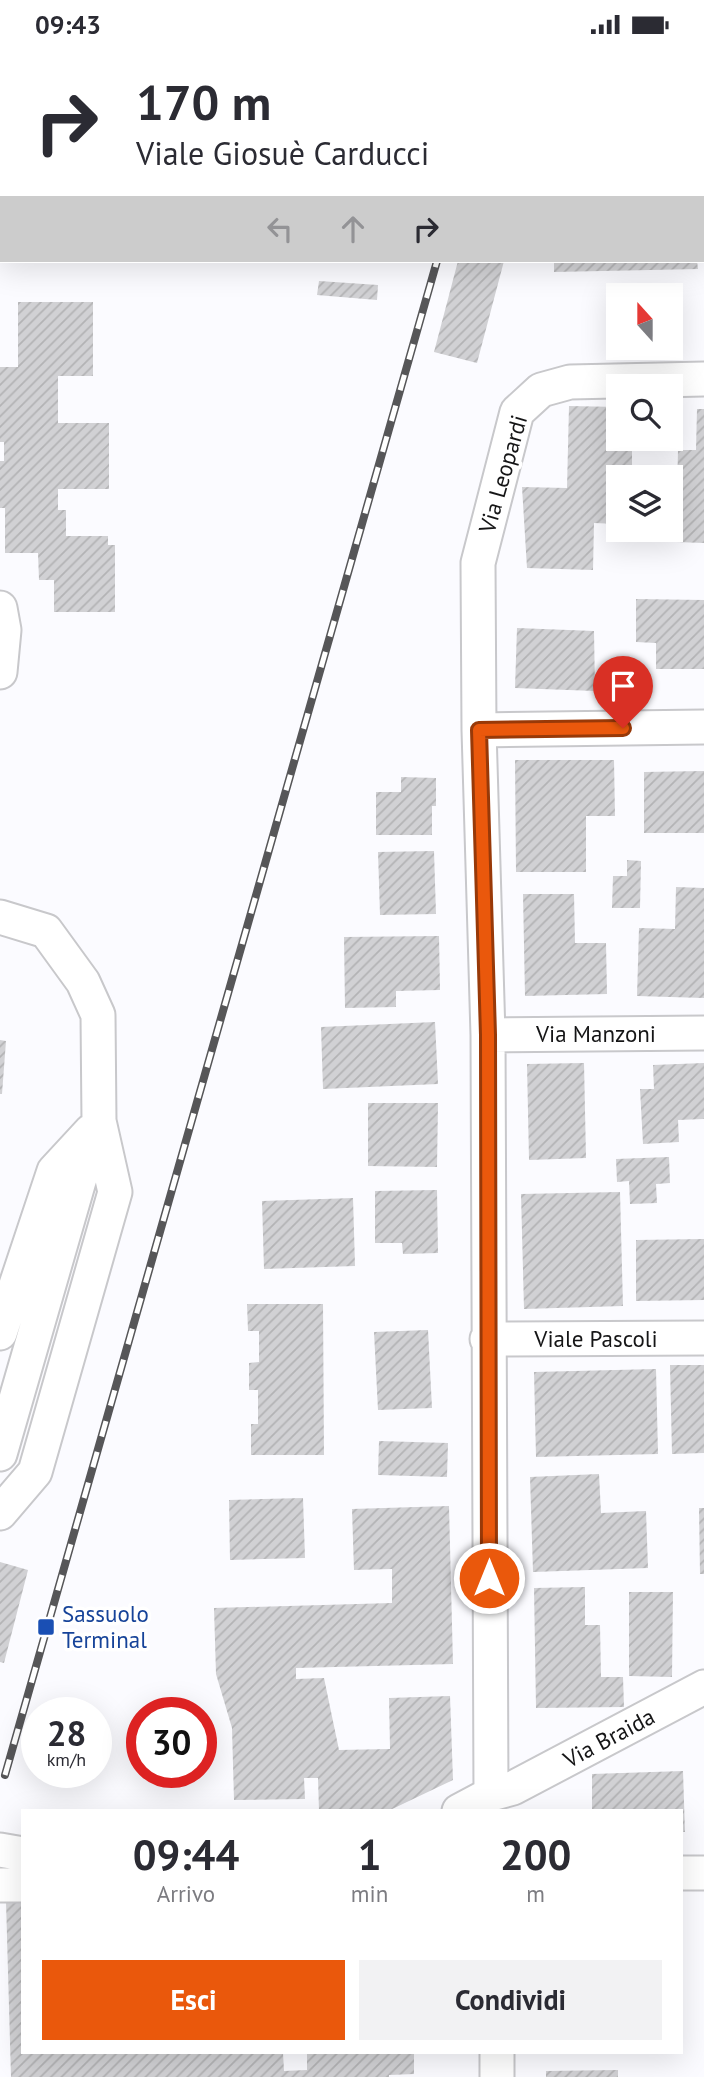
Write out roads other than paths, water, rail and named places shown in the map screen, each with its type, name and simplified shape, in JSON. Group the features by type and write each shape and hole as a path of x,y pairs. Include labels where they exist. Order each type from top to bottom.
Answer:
{"street":[{"name":"Via Leopardi","path":"504,1798 488,1339 488,1035 479,730 478,563 517,412 541,390 570,382 704,379"},
{"path":"0,608 4,630 0,671"},
{"path":"479,730 704,727"},
{"path":"0,917 46,931 83,982 98,1015 99,1121 115,1192 35,1472 0,1513"},
{"name":"Via Manzoni","path":"488,1035 704,1033"},
{"path":"0,1333 54,1171 99,1121"},
{"path":"0,1454 99,1121"},
{"name":"Viale Pascoli","path":"488,1339 704,1338"},
{"name":"Via Braida","path":"466,1809 504,1798 704,1687"},
{"path":"0,1850 21,1854"},
{"path":"683,1873 704,1873"},
{"path":"0,1885 21,1885"},
{"path":"497,2054 497,2077"}],"railway":[{"path":"5,1775 436,263"}],"place":[{"name":"Sassuolo Terminal","path":"46,1627"}]}
